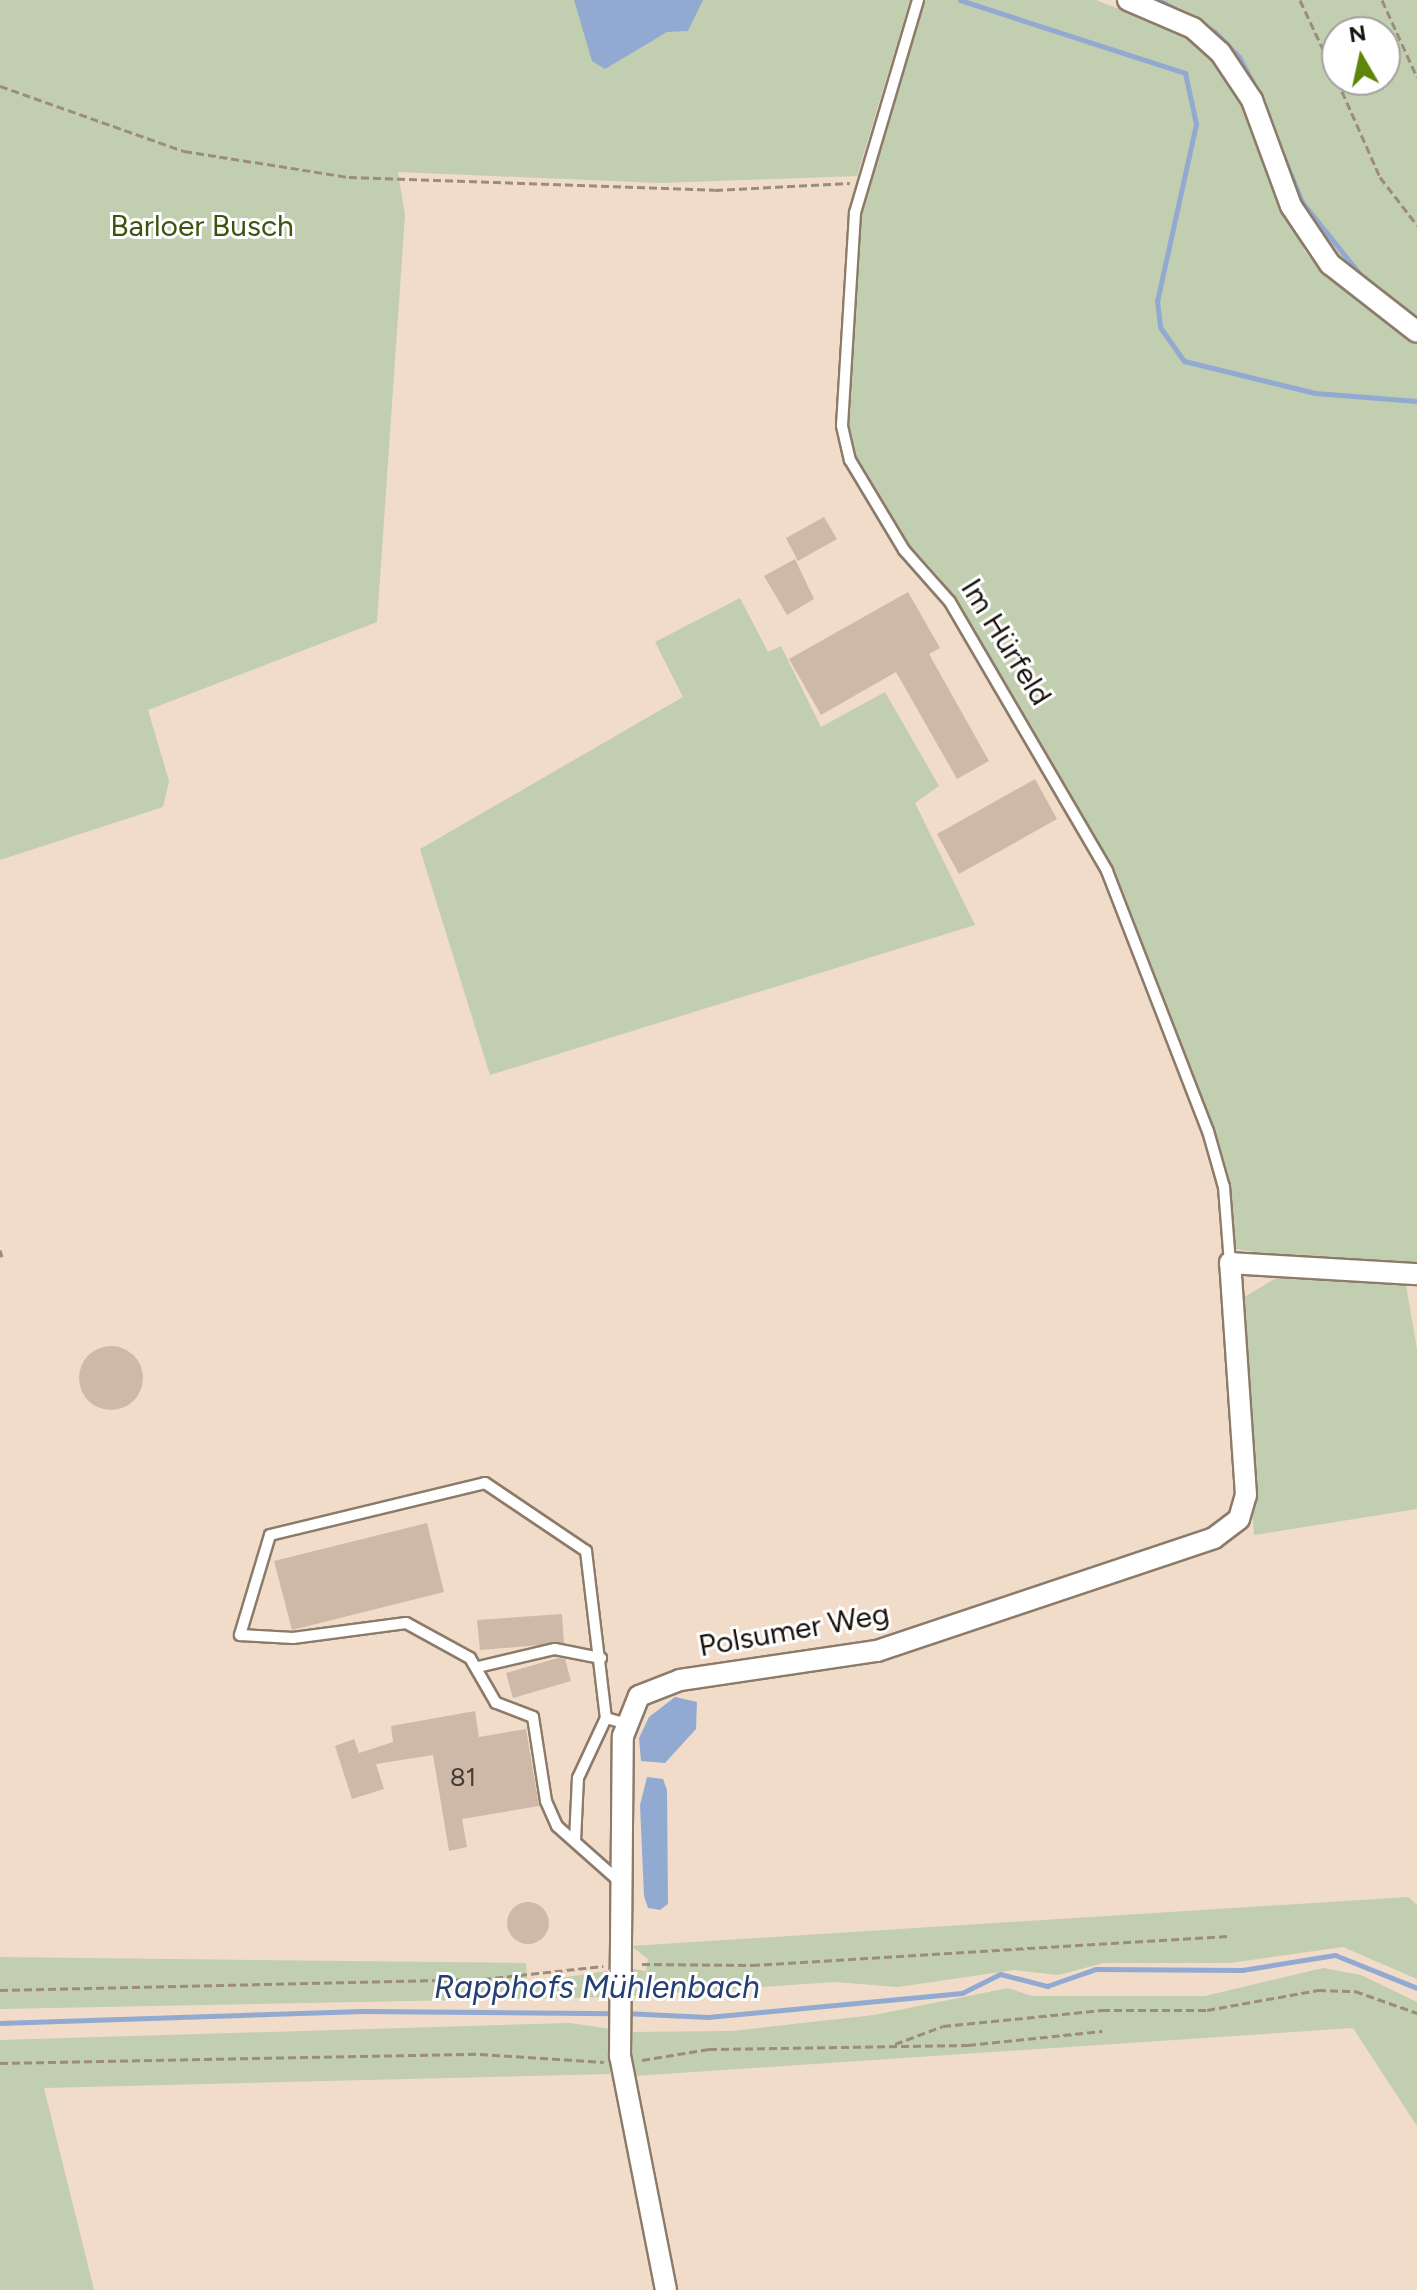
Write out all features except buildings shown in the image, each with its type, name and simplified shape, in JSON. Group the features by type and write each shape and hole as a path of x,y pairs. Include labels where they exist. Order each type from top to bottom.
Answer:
{"street":[{"path":"1128,0 1193,28 1220,52 1252,100 1291,206 1330,264 1417,332"},
{"path":"1230,1263 1417,1274"},
{"name":"Polsumer Weg","path":"627,1724 639,1696 680,1680 877,1651 1214,1538 1239,1519 1246,1495 1230,1263"},
{"path":"627,1724 621,1883 620,2061 666,2290"}],"lane":[{"name":"Im Hürfeld","path":"918,0 861,183 842,426 850,460 904,550 950,602 1107,871 1217,1159 1230,1263"},
{"path":"575,1841 578,1778 606,1718 586,1551 485,1483 270,1535 240,1635 293,1638 406,1623 478,1667 496,1703 533,1717 546,1801 557,1826 621,1883"},
{"path":"478,1667 555,1649 601,1658"},
{"path":"606,1718 627,1724"}],"path":[{"path":"1300,0 1321,45"},
{"path":"1382,0 1417,77"},
{"path":"0,86 184,151 349,177 715,190 861,183"},
{"path":"1344,96 1380,177 1417,225"},
{"path":"0,1250 2,1257"},
{"path":"0,1990 483,1979 578,1973 620,1965 752,1965 1228,1936"},
{"path":"891,2045 943,2026 1102,2010 1207,2010 1318,1990 1355,1991 1417,2013"},
{"path":"0,2063 480,2054 572,2056 620,2061 709,2049 968,2045 1102,2031"}],"green space":[{"name":"Barloer Busch","path":"0,0 910,0 857,176 660,183 398,172 405,215 377,622 148,710 169,781 163,807 0,860"},
{"path":"926,0 1096,0 1194,38 1235,83 1305,252 1332,280 1417,340 1417,1267 1403,1268 1417,1349 1417,1509 1254,1535 1236,1302 1278,1277 1315,1279 1315,1262 1236,1249 1222,1154 1126,902 970,625 939,577 888,521 848,440 858,218"},
{"path":"1140,0 1417,0 1417,326 1363,287 1320,238 1294,196 1230,52"},
{"path":"740,598 768,652 781,646 821,727 885,692 939,786 915,803 975,925 490,1075 420,849 683,697 655,642"},
{"path":"1408,1897 1417,1905 1417,1979 1343,1947 1230,1963 1104,1963 1058,1975 1014,1970 898,1987 834,1982 628,1996 627,1968 646,1971 648,1959 631,1946"},
{"path":"0,1957 526,1963 527,1983 613,1970 612,1997 0,2009"},
{"path":"1323,1968 1361,1975 1417,2002 1417,2126 1353,2028 634,2076 628,2054 628,2032 732,2031 874,2015 1008,1988 1032,1996 1205,1996"},
{"path":"570,2023 611,2029 610,2074 44,2088 94,2290 0,2290 0,2040"}],"water":[{"path":"574,0 703,0 688,31 667,32 605,69 592,61"},
{"path":"675,1697 697,1702 696,1729 665,1763 641,1761 639,1738 649,1717"},
{"path":"647,1777 663,1779 667,1790 668,1904 660,1910 648,1908 644,1896 640,1805"}],"waterway":[{"path":"960,0 1185,73 1196,124 1157,301 1160,327 1184,361 1315,393 1417,401"},
{"path":"1159,0 1215,32 1239,57 1261,98"},
{"path":"1283,156 1302,202 1362,277"},
{"name":"Rapphofs Mühlenbach","path":"624,2013 708,2017 962,1993 1000,1974 1047,1986 1096,1969 1242,1970 1335,1955 1417,1988"},
{"name":"Rapphofs Mühlenbach","path":"0,2023 363,2011 614,2013"}]}
